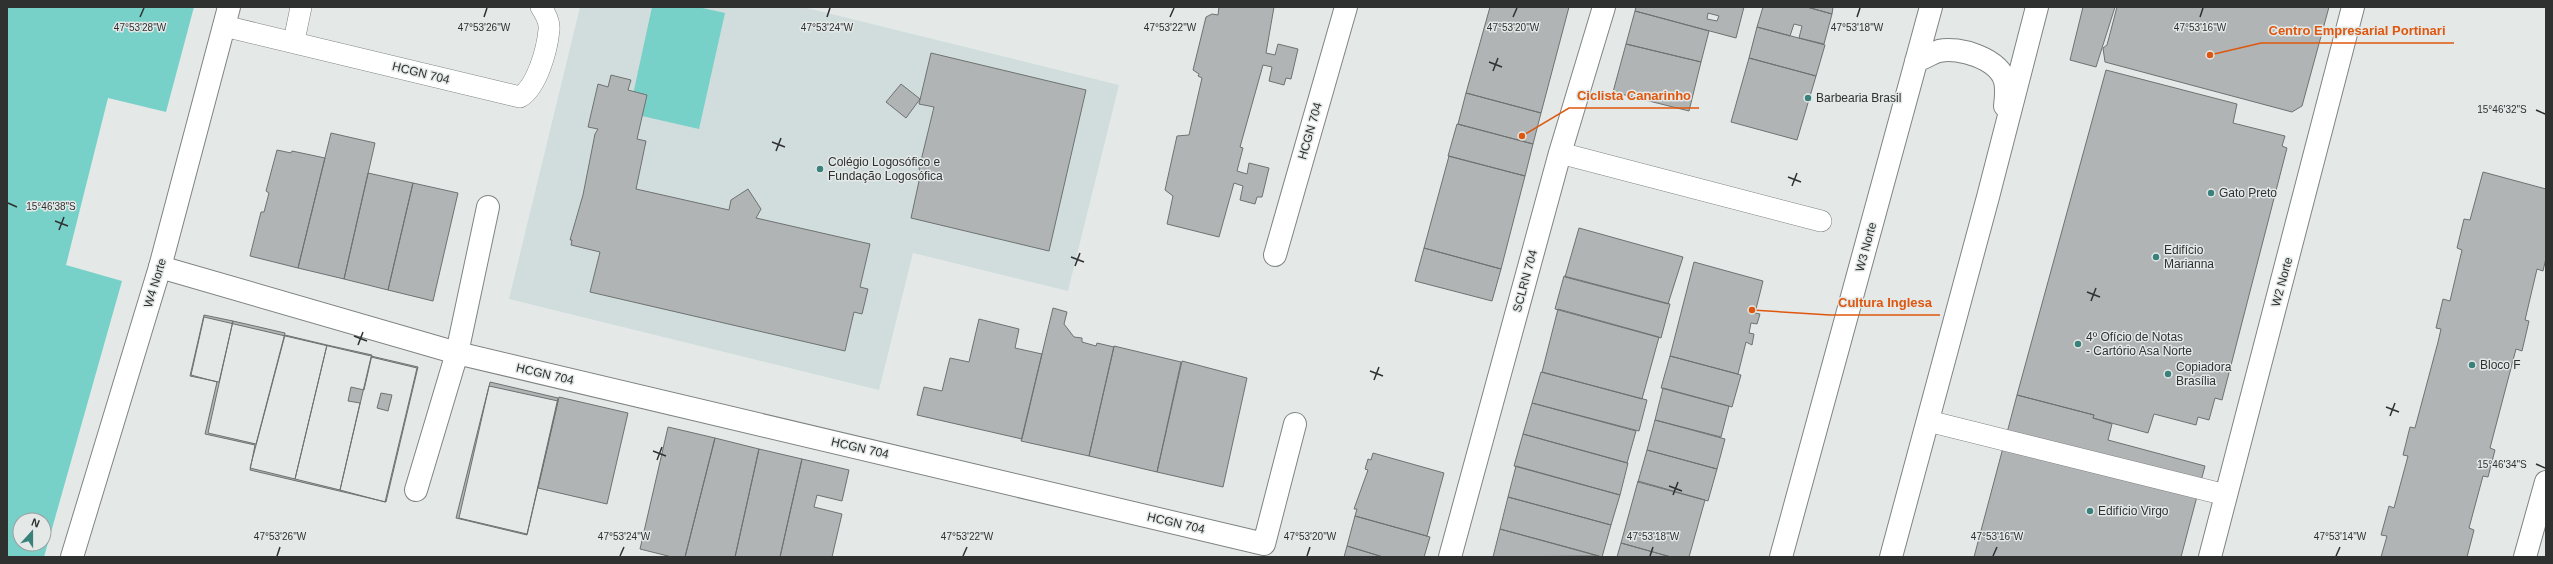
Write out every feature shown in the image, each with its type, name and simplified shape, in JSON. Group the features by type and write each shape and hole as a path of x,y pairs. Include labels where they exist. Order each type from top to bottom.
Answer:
{"street":[{"name":"HCGN 704","path":"1275,255 1346,7"},
{"name":"SCLRN 704","path":"1450,557 1560,153 1604,7"},
{"name":"W3 Norte","path":"1781,557 1931,7"},
{"path":"1891,557 1988,198 2037,7"},
{"name":"W2 Norte","path":"2210,557 2353,7"},
{"name":"W4 Norte","path":"72,557 160,266 227,16"},
{"path":"1916,61 1940,51 1964,51 1980,56 1996,68 2005,80 2006,96 1988,198"},
{"path":"416,490 457,353 488,207"},
{"name":"HCGN 704","path":"160,266 457,353 1262,550 1295,424"},
{"path":"2525,557 2546,482"}],"lane":[{"path":"294,41 301,7"},
{"name":"HCGN 704","path":"227,16 294,41 520,96 529,92 537,77 549,29 546,15 541,7"},
{"path":"1560,153 1821,221"},
{"path":"1928,421 2226,495"}],"shaded area":[{"path":"7,7 194,7 166,112 108,98 66,265 122,281 52,529 52,512 12,512 12,552 45,552 44,557 7,557"},
{"name":"Colégio Logosófico e Fundação Logosófica","path":"580,7 803,7 1119,85 1068,291 913,253 879,390 509,299"},
{"path":"652,7 698,7 725,13 699,129 629,113"}],"building":[{"path":"1219,7 1274,7 1266,53 1275,55 1278,44 1298,49 1291,79 1286,78 1284,85 1269,81 1272,67 1263,65 1240,147 1243,148 1237,171 1247,174 1249,163 1269,168 1262,197 1257,197 1255,204 1240,200 1243,186 1234,183 1219,237 1167,224 1173,196 1165,190 1177,136 1189,135 1202,78 1193,70 1206,17 1212,14 1218,15"},
{"path":"1490,7 1569,7 1541,113 1466,93"},
{"path":"1636,7 1744,7 1736,38 1635,11","holes":["1708,13 1719,16 1717,21 1707,19"]},
{"path":"1763,7 1807,7 1832,14 1824,44 1799,38 1802,26 1794,24 1790,36 1757,27"},
{"path":"1807,7 1833,7 1832,14"},
{"path":"2083,7 2115,7 2096,67 2070,60"},
{"path":"2117,7 2329,7 2302,106 2292,112 2105,62 2103,48 2107,45"},
{"path":"1635,11 1709,31 1701,62 1626,44"},
{"path":"1757,27 1825,45 1816,76 1749,58"},
{"path":"1626,44 1701,62 1689,111 1613,92"},
{"path":"931,53 1086,90 1049,251 911,218 921,172 919,169 934,107 919,104"},
{"path":"1749,58 1816,76 1797,140 1731,122"},
{"name":"Edifício Marianna","path":"2106,70 2237,104 2233,123 2285,136 2282,146 2287,148 2222,400 2215,398 2209,420 2198,417 2196,425 2154,414 2148,433 2093,418 2094,415 2017,395"},
{"path":"611,75 631,80 628,90 647,95 637,139 646,141 636,189 729,210 731,200 748,189 761,209 756,218 870,244 860,287 868,289 862,314 854,312 845,351 590,292 600,252 571,245 572,240 570,240 583,195 595,134 598,129 588,127 598,84 608,87"},
{"path":"901,84 920,99 906,118 886,102"},
{"path":"1466,93 1541,113 1533,144 1458,124"},
{"path":"1457,124 1533,144 1525,176 1448,156"},
{"path":"331,133 375,143 344,279 298,268"},
{"path":"277,150 291,153 292,151 325,158 298,268 250,256 261,212 264,212 269,193 266,191"},
{"path":"1449,156 1525,176 1501,269 1424,248"},
{"name":"Bloco F","path":"2483,172 2546,189 2546,258 2543,271 2537,269 2525,320 2529,321 2522,351 2516,349 2490,448 2495,450 2488,477 2483,476 2469,528 2474,530 2467,557 2381,557 2387,536 2381,535 2389,506 2394,508 2408,456 2403,455 2410,427 2415,428 2438,342 2441,329 2436,328 2443,299 2450,301 2462,250 2457,248 2464,219 2470,220"},
{"path":"368,173 413,183 388,290 344,279"},
{"path":"413,183 458,193 433,301 388,290"},
{"path":"1579,228 1683,257 1668,304 1565,277"},
{"path":"1424,248 1501,269 1492,301 1415,281"},
{"path":"1694,262 1763,281 1755,313 1760,314 1757,324 1751,323 1749,333 1754,334 1752,345 1746,342 1738,374 1670,356"},
{"path":"1564,276 1670,304 1661,338 1555,309"},
{"path":"1053,308 1067,312 1064,324 1074,337 1082,338 1082,342 1096,346 1097,343 1114,347 1089,456 1021,441"},
{"path":"1558,309 1659,337 1642,399 1542,372"},
{"path":"204,315 233,321 219,382 190,376"},
{"path":"204,317 418,367 386,502 250,470 255,445 205,434 217,382 191,375"},
{"path":"979,319 1019,329 1015,348 1042,354 1022,439 917,415 924,387 942,391 950,358 969,362"},
{"path":"233,321 285,333 256,444 208,433"},
{"path":"285,335 327,345 295,479 250,468"},
{"path":"327,345 372,355 364,390 351,387 348,401 360,403 340,490 295,479"},
{"path":"1114,346 1181,362 1157,472 1089,456"},
{"path":"1670,356 1741,375 1732,407 1661,388"},
{"path":"371,357 417,368 385,502 340,490","holes":["381,393 392,395 388,411 377,408"]},
{"path":"1182,361 1247,378 1223,487 1157,472"},
{"path":"1541,372 1647,400 1639,431 1532,403"},
{"path":"490,382 558,398 527,534 459,518"},
{"path":"489,386 558,401 527,535 456,518"},
{"path":"1663,388 1729,406 1721,437 1655,420"},
{"name":"Edifício Virgo","path":"2017,395 2094,415 2093,418 2112,424 2108,440 2205,466 2181,557 1974,557"},
{"path":"559,397 628,413 607,504 538,488"},
{"path":"1532,403 1636,431 1627,463 1523,434"},
{"path":"1655,420 1725,439 1717,469 1647,450"},
{"path":"668,427 715,438 685,557 672,557 640,549"},
{"path":"1523,434 1628,463 1620,495 1514,466"},
{"path":"715,438 759,449 735,557 685,557"},
{"path":"759,449 802,459 780,557 735,557"},
{"path":"1647,450 1717,469 1708,501 1638,482"},
{"path":"1373,453 1444,473 1427,536 1355,516 1357,509 1354,509 1368,470 1365,469 1368,459 1371,460"},
{"path":"802,459 849,470 842,501 817,495 814,507 842,514 832,557 780,557"},
{"path":"1516,466 1620,495 1611,525 1508,497"},
{"path":"1638,481 1705,500 1689,557 1671,557 1621,543"},
{"path":"1508,497 1611,525 1602,557 1500,529"},
{"path":"1355,516 1430,537 1424,557 1383,557 1347,546"},
{"path":"1500,529 1574,549 1599,556 1493,557"},
{"path":"1621,543 1671,557 1617,557"},
{"path":"1347,546 1383,557 1344,557"}],"place":[{"name":"Centro Empresarial Portinari","path":"2210,55"},
{"name":"Barbearia Brasil","path":"1808,98"},
{"name":"Ciclista Canarinho","path":"1522,136"},
{"name":"Colégio Logosófico e Fundação Logosófica","path":"820,169"},
{"name":"Gato Preto","path":"2211,193"},
{"name":"Edifício Marianna","path":"2156,257"},
{"name":"Cultura Inglesa","path":"1752,310"},
{"name":"4º Ofício de Notas - Cartório Asa Norte","path":"2078,344"},
{"name":"Bloco F","path":"2472,365"},
{"name":"Copiadora Brasília","path":"2168,374"},
{"name":"Edifício Virgo","path":"2090,511"}]}
